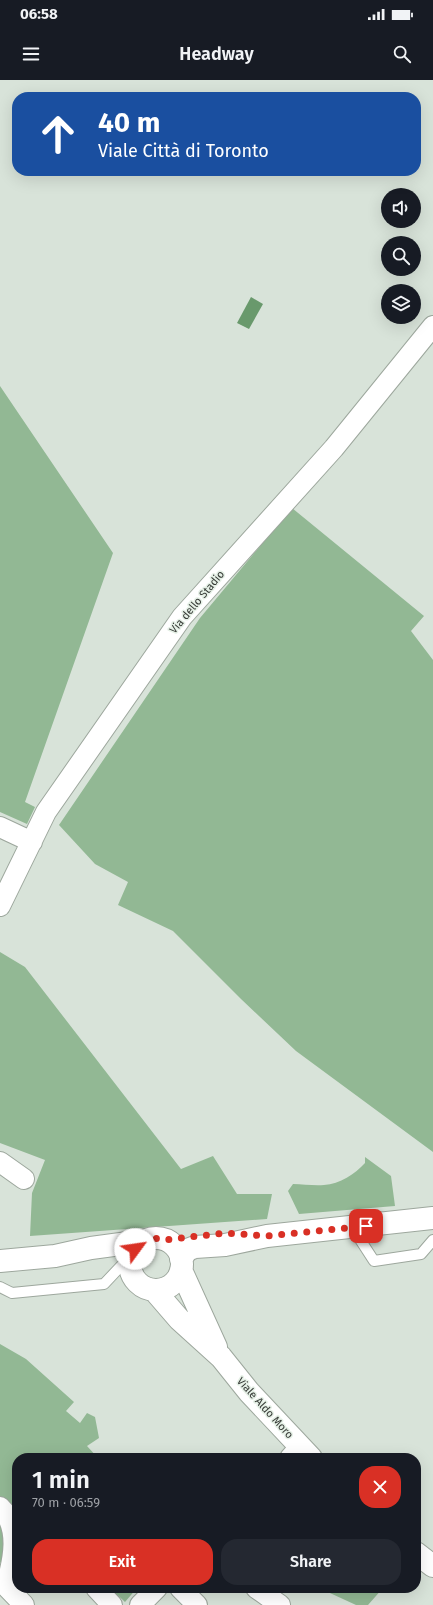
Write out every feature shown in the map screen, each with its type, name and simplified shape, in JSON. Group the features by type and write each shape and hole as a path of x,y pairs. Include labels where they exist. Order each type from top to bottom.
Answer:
{"street":[{"name":"Via dello Stadio","path":"0,906 46,812 182,617 334,448 433,326"},
{"path":"0,827 32,842"},
{"path":"0,1162 24,1179"},
{"path":"55,1256 89,1260 110,1260 128,1272 143,1287 154,1290 163,1289 171,1285 177,1279 187,1250 195,1247 225,1245 267,1236 433,1218"},
{"path":"0,1261 55,1256 91,1248 225,1233 267,1236"},
{"path":"128,1272 130,1269 130,1258 135,1249 154,1240 172,1244 178,1250 181,1264 221,1357"},
{"path":"154,1290 179,1318 221,1357"},
{"name":"Viale Aldo Moro","path":"221,1357 299,1453"},
{"path":"0,1507 6,1512 12,1527"},
{"path":"421,1557 433,1566"},
{"path":"10,1594 12,1558"},
{"path":"101,1593 112,1605"},
{"path":"140,1605 152,1593"},
{"path":"185,1593 197,1605"},
{"path":"263,1593 280,1605"}],"lane":[{"path":"352,1227 374,1261 420,1254 433,1240"},
{"path":"0,1287 12,1293 104,1284 128,1272"}],"shaded area":[{"path":"251,297 263,304 249,329 237,323"},
{"path":"0,386 113,553 25,802 35,807 27,824 0,812"},
{"path":"292,508 424,616 411,631 433,660 433,1152 296,1051 173,931 118,905 128,882 95,864 59,825 200,618"},
{"path":"0,952 25,967 181,1169 213,1156 237,1194 272,1194 267,1219 30,1236 32,1193 45,1160 0,1143"},
{"path":"365,1157 391,1176 395,1206 299,1214 288,1191 293,1184 320,1185 336,1183 357,1171 365,1163"},
{"path":"0,1344 26,1359 74,1402 66,1411 80,1423 87,1413 95,1417 99,1438 87,1446 93,1453 12,1453 12,1511 0,1497"},
{"path":"0,1518 8,1533 4,1566 0,1562"},
{"path":"115,1593 133,1593 125,1602"},
{"path":"330,1593 379,1593 368,1605 356,1605"}],"route":[{"path":"135,1249 143,1241 153,1238 164,1240 225,1233 267,1236 366,1226"}]}
